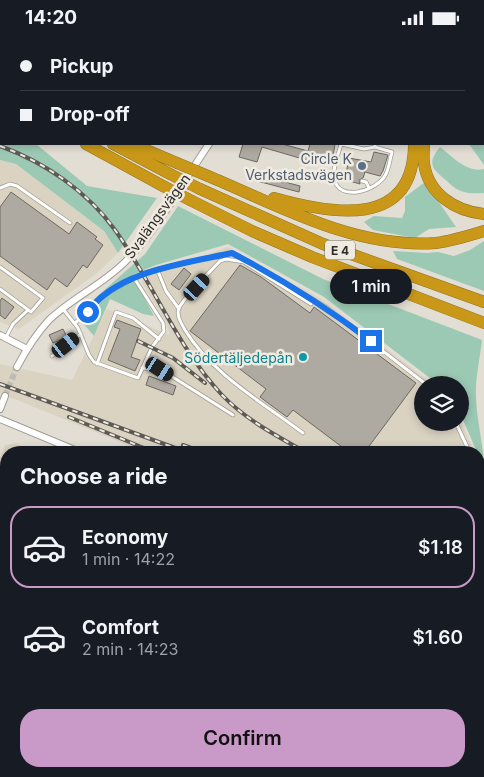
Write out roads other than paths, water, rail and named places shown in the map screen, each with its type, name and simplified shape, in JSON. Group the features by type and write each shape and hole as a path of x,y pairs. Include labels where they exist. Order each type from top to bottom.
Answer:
{"highway":[{"name":"E 4","path":"88,145 252,231 312,257 484,325"},
{"name":"E 4","path":"115,145 200,189 323,243 484,302"},
{"path":"134,145 304,217 337,229 372,238 406,243 437,243 484,231"},
{"path":"234,187 324,210 362,211 380,205 393,197 403,186 410,173 414,159 414,145"},
{"path":"424,145 424,163 428,179 435,190 456,207 469,212 484,214"}],"street":[{"name":"Svalängsvägen","path":"17,367 27,349 49,320 106,279 134,252 158,221 208,145"},
{"path":"3,337 27,349"},
{"path":"0,409 5,396"},
{"path":"0,419 65,446"}],"lane":[{"path":"341,145 333,174 336,185 342,190 360,192 369,188 386,175 392,152 375,145 364,149 346,145"},
{"path":"333,174 345,177"},
{"path":"362,181 366,182 369,188"},
{"path":"0,188 10,184 17,186 70,223"},
{"path":"75,323 84,316 100,297 134,278 157,269 232,253 327,308 415,376"},
{"path":"303,433 218,370 196,347 178,316 179,309 220,261 226,259 244,262 311,304"},
{"path":"0,267 43,298 31,312 0,289"},
{"path":"157,269 166,291 179,309"},
{"path":"63,309 75,323 89,355 97,364 114,368 138,378 152,347 164,331 163,323 134,278"},
{"path":"3,337 28,310"},
{"path":"97,364 116,312 133,318 158,339"},
{"path":"52,356 81,333"},
{"path":"142,368 160,369 233,415"},
{"path":"460,431 467,446"}],"tunnel":[{"path":"5,396 17,367"}],"railway":[{"path":"0,146 33,160 64,179 104,216 129,250 178,336 206,376 222,395 241,412 294,446"},
{"path":"138,341 173,358 205,383"},
{"path":"0,384 170,446"},
{"path":"69,417 139,446"}],"place":[{"name":"Circle K Verkstadsvägen","path":"362,166"},
{"name":"Södertäljedepån","path":"303,357"}]}
